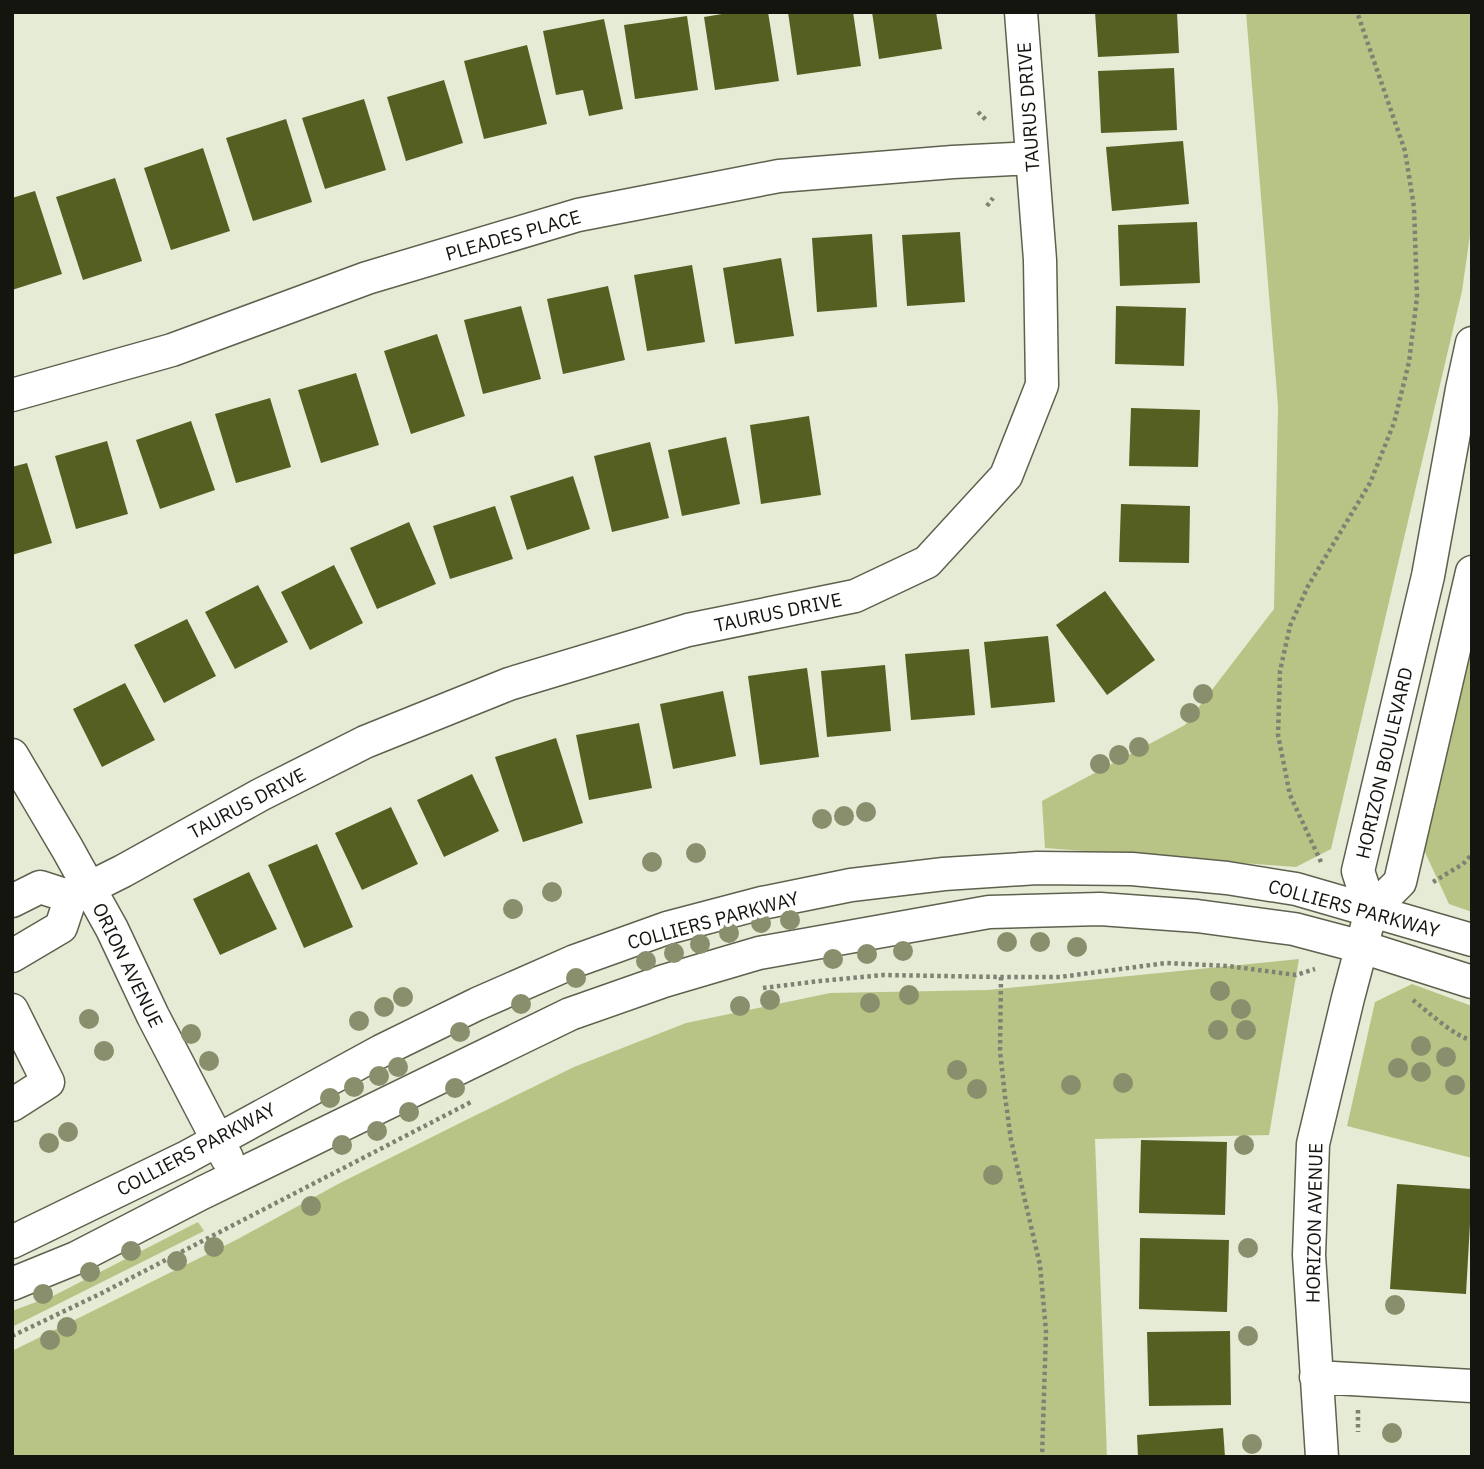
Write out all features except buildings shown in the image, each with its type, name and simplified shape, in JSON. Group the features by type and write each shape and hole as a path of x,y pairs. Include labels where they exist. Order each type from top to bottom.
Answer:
{"street":[{"name":"TAURUS DRIVE","path":"80,893 365,741 509,684 688,630 855,596 927,562 1006,476 1042,385 1040,260 1021,12"},
{"name":"PLEADES PLACE","path":"12,395 172,350 366,278 578,215 779,176 1032,158"},
{"name":"HORIZON BOULEVARD","path":"1371,911 1358,871 1428,576 1472,343"},
{"path":"1371,911 1400,882 1472,572"},
{"name":"ORION AVENUE","path":"12,755 80,893 112,929 153,1016 237,1177"},
{"name":"COLLIERS PARKWAY","path":"12,1242 218,1140 381,1051 477,1004 575,961 667,928 762,903 838,887 944,874 1037,868 1132,870 1227,878 1296,889 1472,940"},
{"path":"12,901 40,887 80,893 61,927 12,956"},
{"name":"COLLIERS PARKWAY","path":"12,1284 76,1258 202,1193 570,1014 664,981 759,953 989,912 1100,909 1197,916 1294,929 1362,947 1472,982"},
{"name":"HORIZON AVENUE","path":"1322,1457 1309,1255 1313,1144 1371,911"},
{"path":"12,1010 48,1082 12,1105"},
{"path":"1316,1377 1472,1386"}],"path":[{"path":"1321,862 1290,795 1278,735 1280,671 1290,626 1308,586 1370,483 1394,424 1409,362 1417,298 1414,207 1405,151 1357,12"},
{"path":"978,112 987,121"},
{"path":"987,206 993,198"},
{"path":"1436,880 1472,854"},
{"path":"762,989 883,975 1060,977 1166,963 1228,966 1296,975 1317,968"},
{"path":"1001,977 1000,1051 1004,1096 1011,1140 1040,1265 1046,1331 1042,1457"},
{"path":"1404,996 1466,1039 1472,1040"},
{"path":"12,1336 100,1294 474,1100"}],"green space":[{"path":"1246,12 1472,12 1472,221 1462,291 1331,849 1296,867 1045,848 1042,801 1185,725 1274,609 1278,406"},
{"path":"1472,646 1472,912 1449,904 1423,848"},
{"path":"1299,959 1269,1135 1095,1139 1107,1457 12,1457 12,1351 574,1067 686,1023 830,993 988,990"},
{"path":"1412,984 1472,1006 1472,1158 1347,1126 1375,1002"},
{"path":"198,1222 204,1231 12,1327 12,1311 55,1295"}]}
